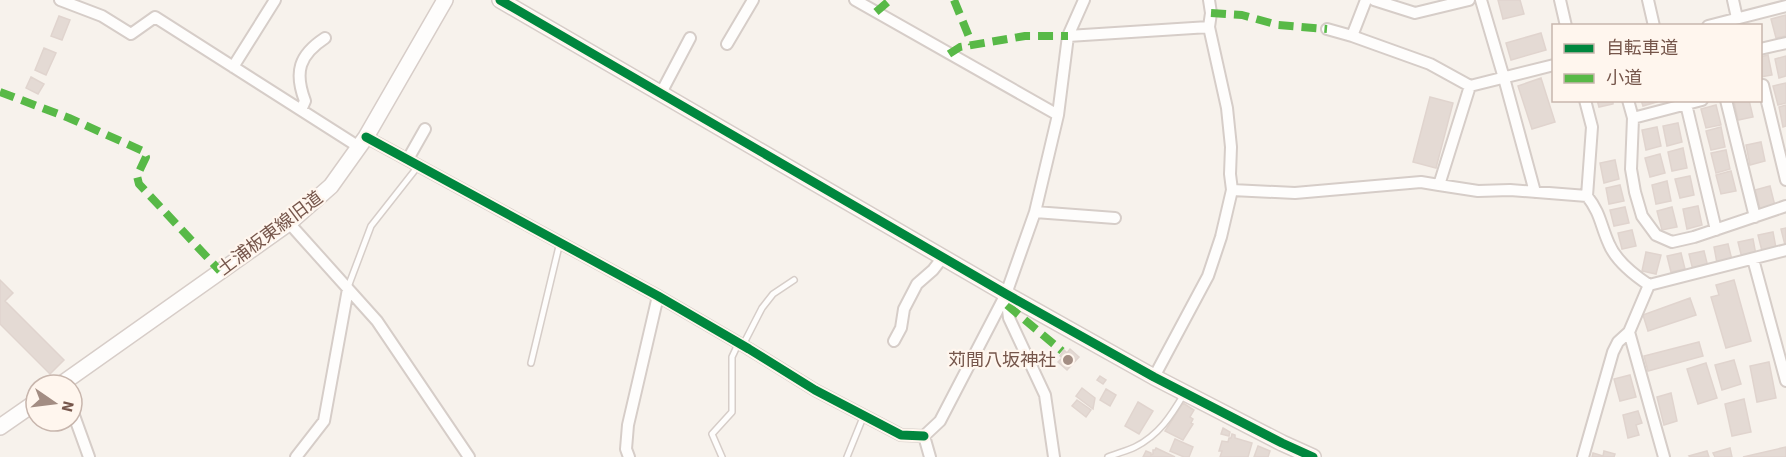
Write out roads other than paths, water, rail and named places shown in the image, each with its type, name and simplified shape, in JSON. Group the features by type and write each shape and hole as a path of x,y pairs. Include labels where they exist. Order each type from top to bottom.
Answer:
{"street":[{"path":"60,0 102,16 131,34 155,17 301,110 363,142 408,159 658,296 815,390 901,435 924,436 940,421 1006,294 1035,212 1058,115 1068,36 1084,0"},
{"path":"233,67 276,0"},
{"name":"土浦板東線旧道","path":"78,373 289,223 331,186 363,142 445,0"},
{"path":"500,0 1006,294 1154,377 1313,457"},
{"path":"727,44 753,0"},
{"path":"855,0 1058,115"},
{"path":"1154,377 1208,276 1221,237 1232,190 1227,108 1209,27 1211,13 1209,0"},
{"path":"1352,36 1366,0"},
{"path":"1374,0 1415,13 1468,0"},
{"path":"1481,0 1535,192"},
{"path":"1560,0 1566,24"},
{"path":"1648,0 1654,24"},
{"path":"1733,0 1737,18"},
{"path":"1713,24 1786,6"},
{"path":"1068,36 1209,27"},
{"path":"1327,29 1430,64 1470,86 1552,66"},
{"path":"301,110 305,102 300,89 299,75 302,60 312,46 325,38"},
{"path":"661,93 690,38"},
{"path":"1762,49 1786,43"},
{"path":"1439,185 1470,86"},
{"path":"1762,86 1786,180"},
{"path":"1586,102 1592,127 1587,196 1597,208 1610,246 1628,270 1649,285 1786,250"},
{"path":"1629,102 1633,118 1631,169 1635,192 1642,216 1656,235 1672,242 1755,218 1786,206"},
{"path":"1633,118 1696,102"},
{"path":"1726,102 1755,218"},
{"path":"1686,105 1716,230"},
{"path":"408,159 424,129"},
{"path":"1232,190 1294,193 1421,182 1478,191 1510,190 1587,196"},
{"path":"1035,212 1114,219"},
{"path":"289,223 377,321 469,457"},
{"path":"894,341 901,328 903,309 917,284 933,270 943,257"},
{"path":"1753,259 1786,381"},
{"path":"1583,457 1613,352 1618,342 1629,332 1649,285"},
{"path":"296,457 324,421 348,289"},
{"path":"1006,294 1009,318 1045,395 1054,457"},
{"path":"629,457 626,449 628,425 658,296"},
{"path":"1629,332 1664,457"},
{"path":"0,427 24,410"},
{"path":"80,433 89,457"},
{"path":"924,436 930,457"}],"lane":[{"path":"348,289 371,226 419,165"},
{"path":"531,363 560,242"},
{"path":"722,457 712,434 732,412 732,357 773,294 794,280"},
{"path":"1108,457 1136,447 1154,434 1169,420 1185,393"},
{"path":"847,457 864,415"}],"place":[{"name":"苅間八坂神社","path":"1068,360"}]}
